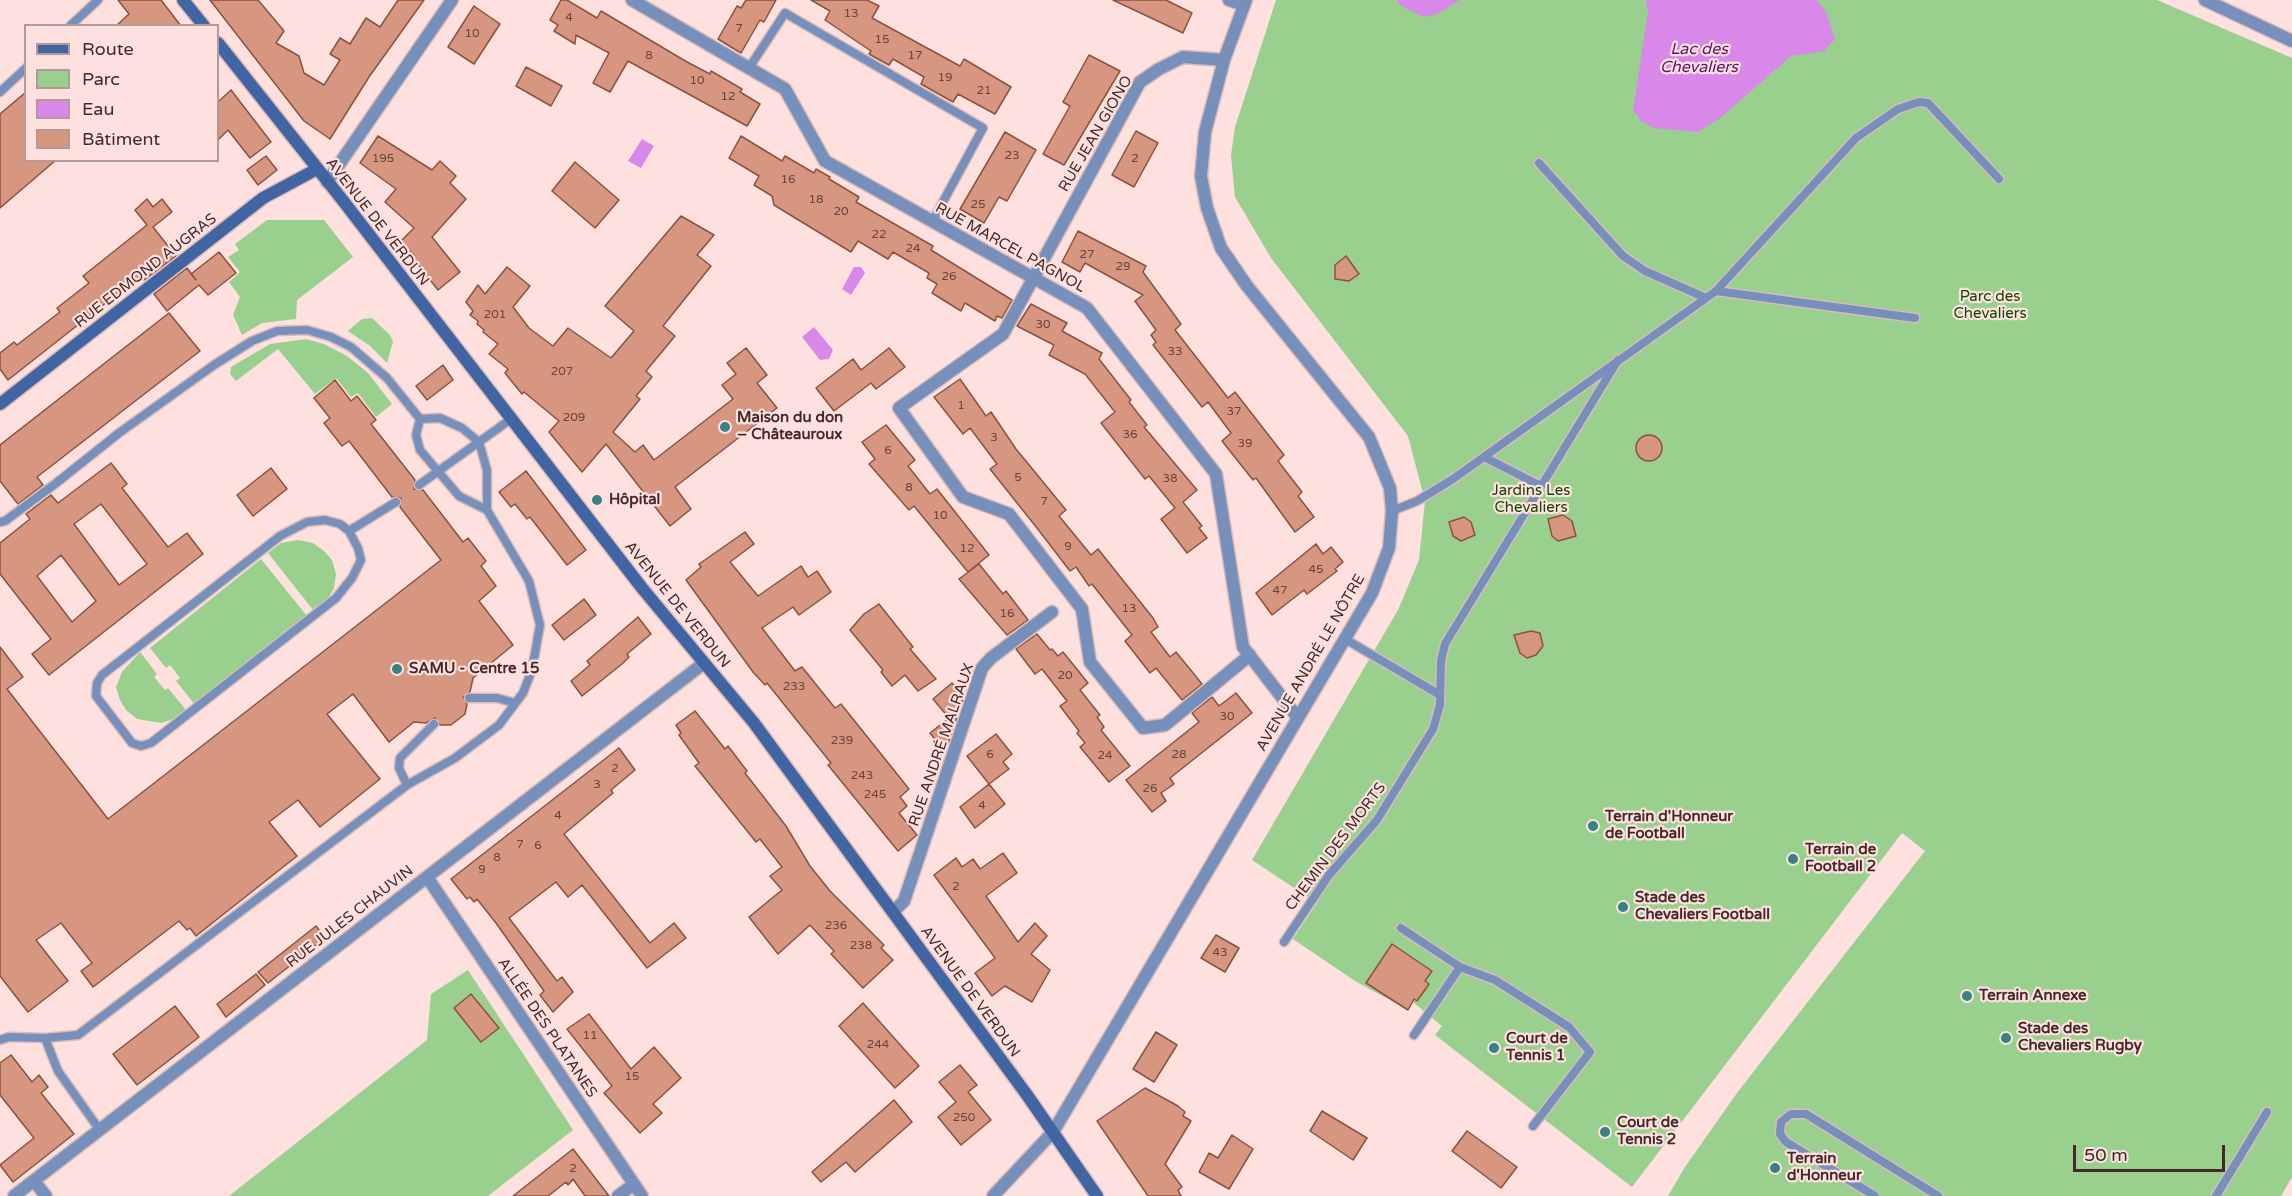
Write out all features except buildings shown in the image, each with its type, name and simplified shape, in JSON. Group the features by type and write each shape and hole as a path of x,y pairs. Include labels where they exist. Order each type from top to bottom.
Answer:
{"main road":[{"path":"183,0 202,24"},
{"name":"AVENUE DE VERDUN","path":"219,44 511,419 754,723 1053,1132 1097,1196"},
{"name":"RUE EDMOND AUGRAS","path":"0,404 263,198 317,169"}],"street":[{"path":"327,182 452,0"},
{"name":"RUE MARCEL PAGNOL","path":"632,0 785,89 825,161 1087,308 1216,474 1243,646 1298,718"},
{"path":"1229,0 1245,3"},
{"path":"2205,0 2292,41"},
{"name":"AVENUE ANDRÉ LE NÔTRE","path":"993,1196 1053,1132 1372,593 1389,548 1392,511 1389,488 1369,437 1247,286 1221,248 1207,208 1201,176 1204,132 1224,60 1245,3"},
{"name":"RUE JEAN GIONO","path":"1224,60 1183,57 1140,82 1003,334 898,408 963,497 1009,514 1082,609 1090,662 1143,728 1165,725 1250,655"},
{"name":"RUE ANDRÉ MALRAUX","path":"893,912 904,901 982,668 991,658 1052,612"},
{"name":"RUE JULES CHAUVIN","path":"14,1196 704,663"},
{"name":"ALLÉE DES PLATANES","path":"427,877 642,1196"},
{"path":"34,1181 46,1196"},
{"path":"618,1196 634,1184"}],"lane":[{"path":"72,24 98,0"},
{"path":"749,68 785,13 983,129 932,222"},
{"path":"0,92 24,70"},
{"path":"1392,511 1436,490 1620,357 1716,291 1856,138 1877,122 1909,104 1921,102 1933,107 1999,179"},
{"path":"1539,163 1623,256 1645,271 1706,298"},
{"path":"1716,291 1915,318"},
{"path":"0,522 5,521 119,433 214,365 252,341 277,331 307,330 331,337 351,347 387,378 420,419"},
{"name":"CHEMIN DES MORTS","path":"1284,942 1329,875 1377,820 1433,729 1440,695 1441,661 1445,644 1620,357"},
{"path":"0,1041 9,1037 45,1038 78,1035 407,785 455,758 499,725 523,693 532,669 540,625 529,581 487,510 487,470 478,442 462,428 440,418 420,419"},
{"path":"420,419 416,435 420,450 459,496 487,510"},
{"path":"419,485 511,419"},
{"path":"1484,457 1541,486"},
{"path":"349,531 396,502"},
{"path":"325,520 340,524 349,531 358,548 361,560 352,578 336,598 151,743 141,746 132,743 96,696 97,683 102,675 280,536 307,522 325,520"},
{"path":"1345,639 1440,695"},
{"path":"469,698 497,698 515,703"},
{"path":"407,785 399,768 399,758 434,724"},
{"path":"1401,928 1460,967 1495,980 1559,1021 1576,1035 1590,1052 1533,1126"},
{"path":"1413,1035 1460,967"},
{"path":"45,1038 58,1071 99,1129"},
{"path":"2216,1196 2267,1112"},
{"path":"1875,1196 1786,1142 1780,1134 1781,1122 1791,1114 1806,1114 1938,1196"}],"green space":[{"name":"Parc des Chevaliers","path":"1276,0 2157,0 2292,58 2292,1177 2281,1196 1668,1196 1685,1167 1737,1093 1925,851 1902,833 1632,1187 1435,1035 1442,1026 1413,1002 1408,1010 1355,981 1293,939 1317,903 1252,860 1398,610 1419,560 1425,501 1408,436 1271,258 1235,197 1231,155 1235,127"},
{"path":"267,220 324,220 353,257 297,300 296,319 262,323 242,335 233,315 240,297 229,282 240,272 228,257 239,250 235,244"},
{"path":"372,318 390,335 393,342 387,363 370,346 348,331 362,319"},
{"path":"306,339 324,344 347,356 368,373 392,404 376,417 358,393 351,397 336,378 315,394 278,349 236,381 230,374 231,367 270,344"},
{"path":"298,540 313,543 324,551 332,560 336,574 334,588 328,599 313,610 268,553 281,543"},
{"path":"261,559 307,616 196,706 176,681 180,678 170,665 166,668 150,648"},
{"path":"140,652 157,674 154,677 165,690 168,688 186,710 174,719 161,723 137,719 126,710 120,700 116,687 122,672"},
{"path":"468,970 573,1130 488,1196 229,1196 427,1040 431,994"}],"water":[{"path":"1397,0 1460,0 1437,14 1424,17 1401,6"},
{"name":"Lac des Chevaliers","path":"1646,0 1817,0 1827,14 1835,39 1824,51 1791,56 1719,119 1698,132 1653,128 1641,121 1633,110 1648,12"},
{"path":"642,139 654,146 641,168 628,161"},
{"path":"854,267 861,267 865,273 851,295 842,289"},
{"path":"814,327 833,350 829,359 820,360 802,337"}],"place":[{"name":"Maison du don – Châteauroux","path":"725,427"},
{"name":"Hôpital","path":"597,500"},
{"name":"SAMU - Centre 15","path":"397,669"},
{"name":"Terrain d'Honneur de Football","path":"1593,826"},
{"name":"Terrain de Football 2","path":"1793,859"},
{"name":"Stade des Chevaliers Football","path":"1623,907"},
{"name":"Terrain Annexe","path":"1967,996"},
{"name":"Stade des Chevaliers Rugby","path":"2006,1038"},
{"name":"Court de Tennis 1","path":"1494,1048"},
{"name":"Court de Tennis 2","path":"1605,1132"},
{"name":"Terrain d'Honneur","path":"1775,1168"}],"park label":[{"name":"Jardins Les Chevaliers","path":"1531,500"}]}
